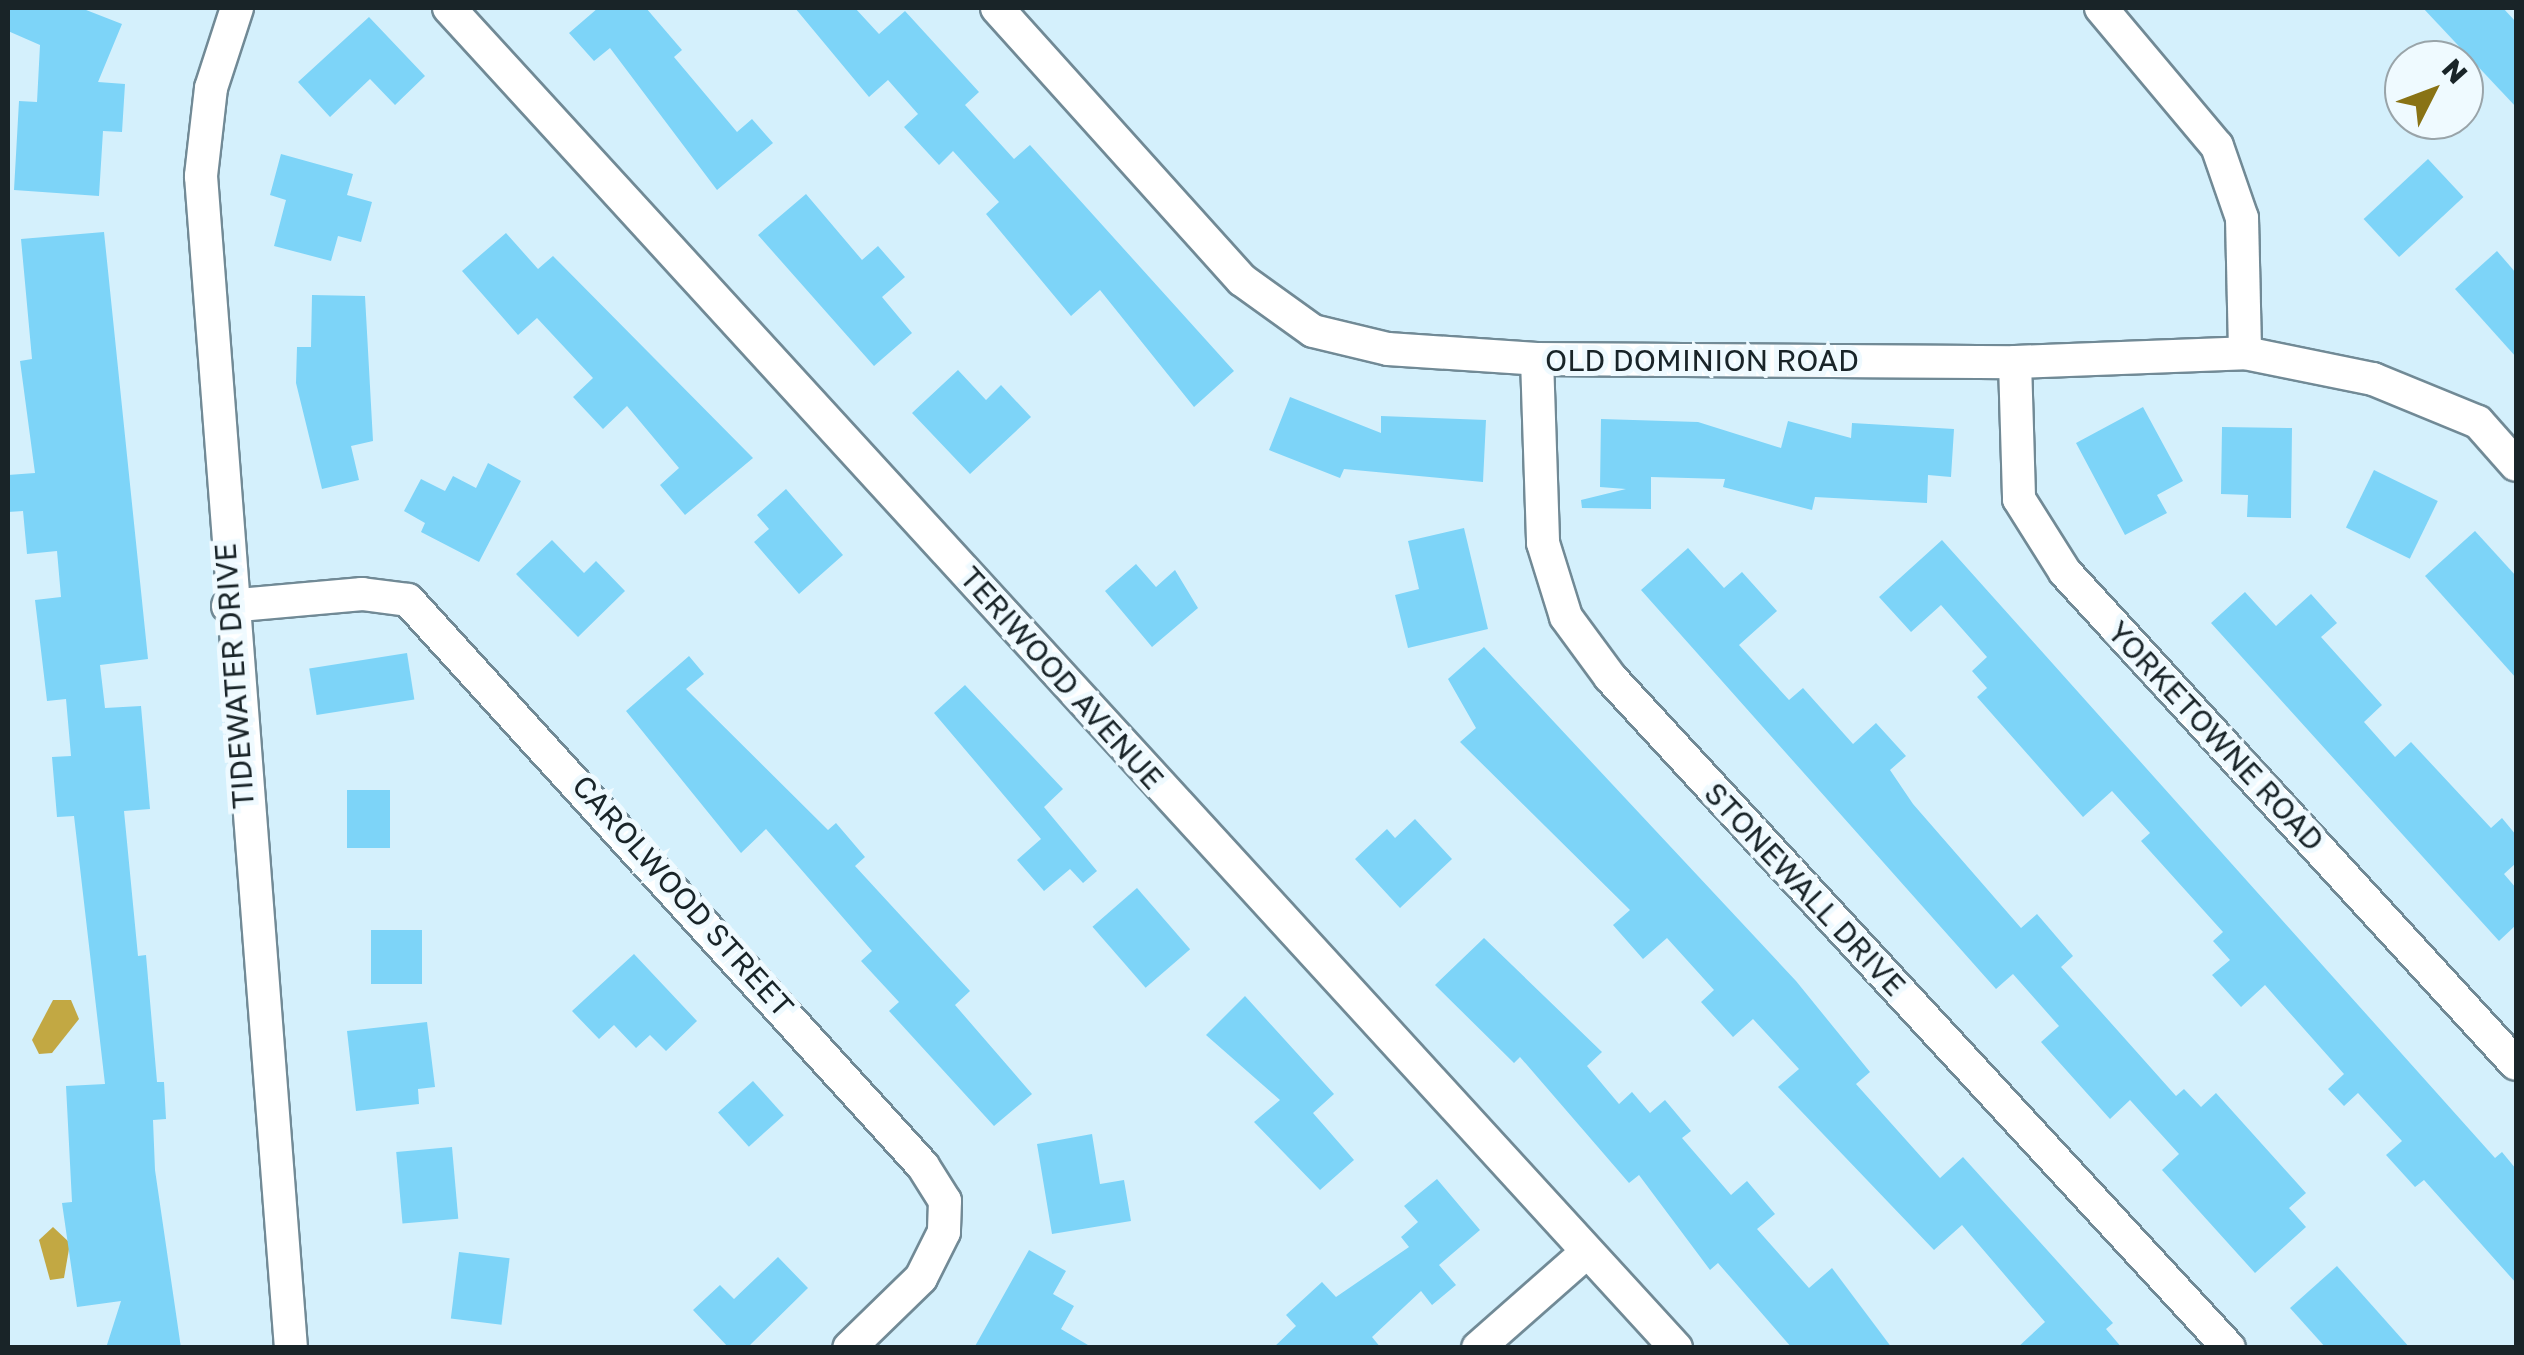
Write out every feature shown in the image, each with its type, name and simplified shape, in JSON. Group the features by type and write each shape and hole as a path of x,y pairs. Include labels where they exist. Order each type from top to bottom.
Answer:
{"street":[{"name":"TIDEWATER DRIVE","path":"237,8 211,88 201,176 228,606 292,1348"},
{"name":"TERIWOOD AVENUE","path":"449,8 1676,1348"},
{"path":"2101,8 2217,146 2242,218 2245,353"},
{"name":"OLD DOMINION ROAD","path":"1003,9 1242,280 1313,332 1388,348 1536,360 2015,362 2245,353 2373,379 2478,422 2516,465"},
{"name":"STONEWALL DRIVE","path":"1536,360 1543,543 1566,617 1610,678 2229,1348"},
{"name":"YORKETOWNE ROAD","path":"2015,362 2019,498 2065,572 2516,1064"},
{"name":"CAROLWOOD STREET","path":"228,606 362,594 408,600 454,640 924,1166 945,1201 944,1232 921,1278 849,1348"},
{"path":"1478,1348 1587,1252"}],"shaded area":[{"path":"53,1000 71,1000 79,1019 52,1053 39,1054 32,1040"},
{"path":"53,1227 70,1243 64,1278 50,1280 39,1240"}],"building":[{"path":"8,8 81,8 122,24 98,82 125,84 122,132 103,131 99,196 14,190 19,101 37,102 40,45 8,31"},
{"path":"598,8 646,8 682,50 674,57 737,132 752,119 773,143 717,190 610,48 594,61 569,33"},
{"path":"795,8 855,8 879,34 905,11 979,92 965,105 1014,159 1030,145 1234,371 1194,407 1100,290 1071,316 986,214 999,202 953,151 939,165 904,127 918,114 888,80 869,97"},
{"path":"2423,8 2503,8 2516,22 2516,107 2484,73 2484,40 2453,40"},
{"path":"369,17 425,76 395,105 370,79 330,117 298,82"},
{"path":"281,154 353,174 347,195 372,202 361,242 338,236 331,261 274,246 286,200 270,195"},
{"path":"2428,159 2463,197 2399,257 2364,219"},
{"path":"806,194 862,260 878,246 905,277 882,297 912,333 874,366 758,235"},
{"path":"104,232 148,659 100,665 105,708 141,706 150,809 124,811 138,956 146,955 157,1082 164,1082 166,1119 153,1120 155,1170 181,1348 106,1348 121,1301 77,1307 62,1203 72,1202 66,1086 105,1084 74,816 57,817 52,757 71,756 66,699 47,701 35,600 61,597 57,551 27,554 23,511 8,512 8,475 35,473 20,361 32,359 21,239"},
{"path":"506,233 538,269 553,256 753,458 685,515 660,485 679,468 627,406 603,429 573,397 593,378 537,318 518,335 462,271"},
{"path":"2497,251 2516,273 2516,357 2455,289"},
{"path":"312,295 365,296 373,441 351,446 359,480 322,489 296,383 297,347 311,347"},
{"path":"958,370 986,400 1001,385 1031,417 970,474 912,413"},
{"path":"1290,397 1381,433 1381,416 1486,420 1483,482 1344,469 1340,478 1269,450"},
{"path":"2143,407 2183,481 2157,495 2167,513 2125,535 2076,443"},
{"path":"1601,419 1698,422 1781,448 1788,421 1851,438 1852,423 1954,429 1951,477 1928,475 1927,503 1815,497 1812,510 1723,487 1725,479 1651,477 1651,509 1582,508 1581,500 1626,489 1600,487"},
{"path":"2222,427 2292,428 2291,518 2247,517 2248,495 2221,494"},
{"path":"488,463 521,481 479,562 421,532 425,523 404,511 421,479 445,491 453,476 476,488"},
{"path":"2374,470 2438,501 2410,559 2346,528"},
{"path":"786,489 843,555 799,594 754,542 769,529 757,515"},
{"path":"1464,528 1488,629 1408,648 1395,595 1419,589 1408,541"},
{"path":"2475,531 2516,576 2516,678 2425,576"},
{"path":"552,540 584,573 596,561 625,591 578,637 516,574"},
{"path":"1942,540 2495,1158 2502,1152 2516,1169 2516,1283 2424,1180 2415,1187 2386,1155 2402,1141 2358,1093 2344,1106 2328,1089 2344,1074 2265,985 2241,1007 2212,975 2230,960 2213,941 2223,932 2141,841 2150,833 2112,791 2083,817 1977,697 1987,688 1972,671 1987,657 1941,605 1911,632 1879,597"},
{"path":"1688,548 1724,588 1742,572 1777,611 1739,645 1789,700 1803,688 1853,744 1876,723 1906,756 1890,770 1913,804 2021,928 2037,914 2073,956 2061,967 2176,1096 2184,1089 2201,1107 2216,1093 2306,1193 2289,1208 2306,1227 2255,1273 2162,1170 2179,1154 2130,1100 2110,1119 2041,1042 2059,1026 2013,974 1996,989 1641,590"},
{"path":"1136,564 1156,587 1175,570 1198,608 1152,647 1105,591"},
{"path":"2245,592 2276,626 2311,594 2337,623 2321,637 2382,705 2364,722 2395,757 2411,742 2491,828 2502,818 2516,835 2516,863 2504,874 2516,888 2516,925 2499,941 2211,623"},
{"path":"1484,647 1796,981 1870,1072 1856,1084 1940,1178 1963,1157 2113,1323 2106,1329 2122,1348 2017,1348 2045,1322 1962,1225 1934,1250 1778,1087 1799,1069 1753,1019 1733,1037 1701,1002 1714,990 1667,938 1643,959 1613,925 1630,910 1460,742 1476,728 1448,679"},
{"path":"407,653 414,699 317,715 309,668"},
{"path":"689,656 704,674 686,689 828,830 836,823 865,857 855,866 970,991 955,1005 1032,1094 994,1126 889,1011 899,1002 861,961 872,951 766,829 741,853 626,711"},
{"path":"965,685 1063,789 1044,807 1097,871 1083,883 1070,869 1044,891 1017,860 1041,839 934,713"},
{"path":"347,790 390,790 390,848 347,848"},
{"path":"1415,819 1452,859 1400,908 1355,859 1387,829 1395,838"},
{"path":"1137,888 1190,949 1146,988 1092,927"},
{"path":"371,930 422,930 422,984 371,984"},
{"path":"1484,938 1602,1052 1587,1066 1619,1104 1632,1092 1650,1113 1665,1100 1691,1131 1682,1138 1731,1195 1747,1181 1775,1214 1757,1229 1809,1288 1832,1268 1892,1348 1792,1348 1718,1263 1710,1270 1639,1175 1629,1183 1520,1057 1514,1063 1435,985"},
{"path":"634,954 697,1021 666,1051 650,1035 636,1048 614,1025 599,1039 572,1011"},
{"path":"1245,996 1334,1094 1313,1113 1354,1160 1320,1190 1254,1122 1280,1100 1206,1035"},
{"path":"427,1022 435,1087 418,1089 419,1104 356,1111 347,1031"},
{"path":"753,1081 784,1115 749,1147 718,1112"},
{"path":"1092,1134 1100,1184 1124,1180 1131,1221 1052,1234 1037,1144"},
{"path":"452,1147 458,1219 402,1224 396,1152"},
{"path":"1437,1179 1480,1230 1439,1265 1456,1285 1432,1305 1421,1291 1372,1337 1381,1348 1273,1348 1296,1326 1286,1315 1322,1282 1336,1297 1409,1247 1401,1237 1418,1222 1404,1206"},
{"path":"1029,1250 1066,1271 1053,1294 1074,1306 1061,1329 1093,1348 974,1348"},
{"path":"459,1252 510,1258 501,1325 451,1319"},
{"path":"778,1257 808,1288 747,1348 729,1348 693,1310 720,1285 734,1299"},
{"path":"2337,1266 2410,1348 2326,1348 2290,1308"}]}
